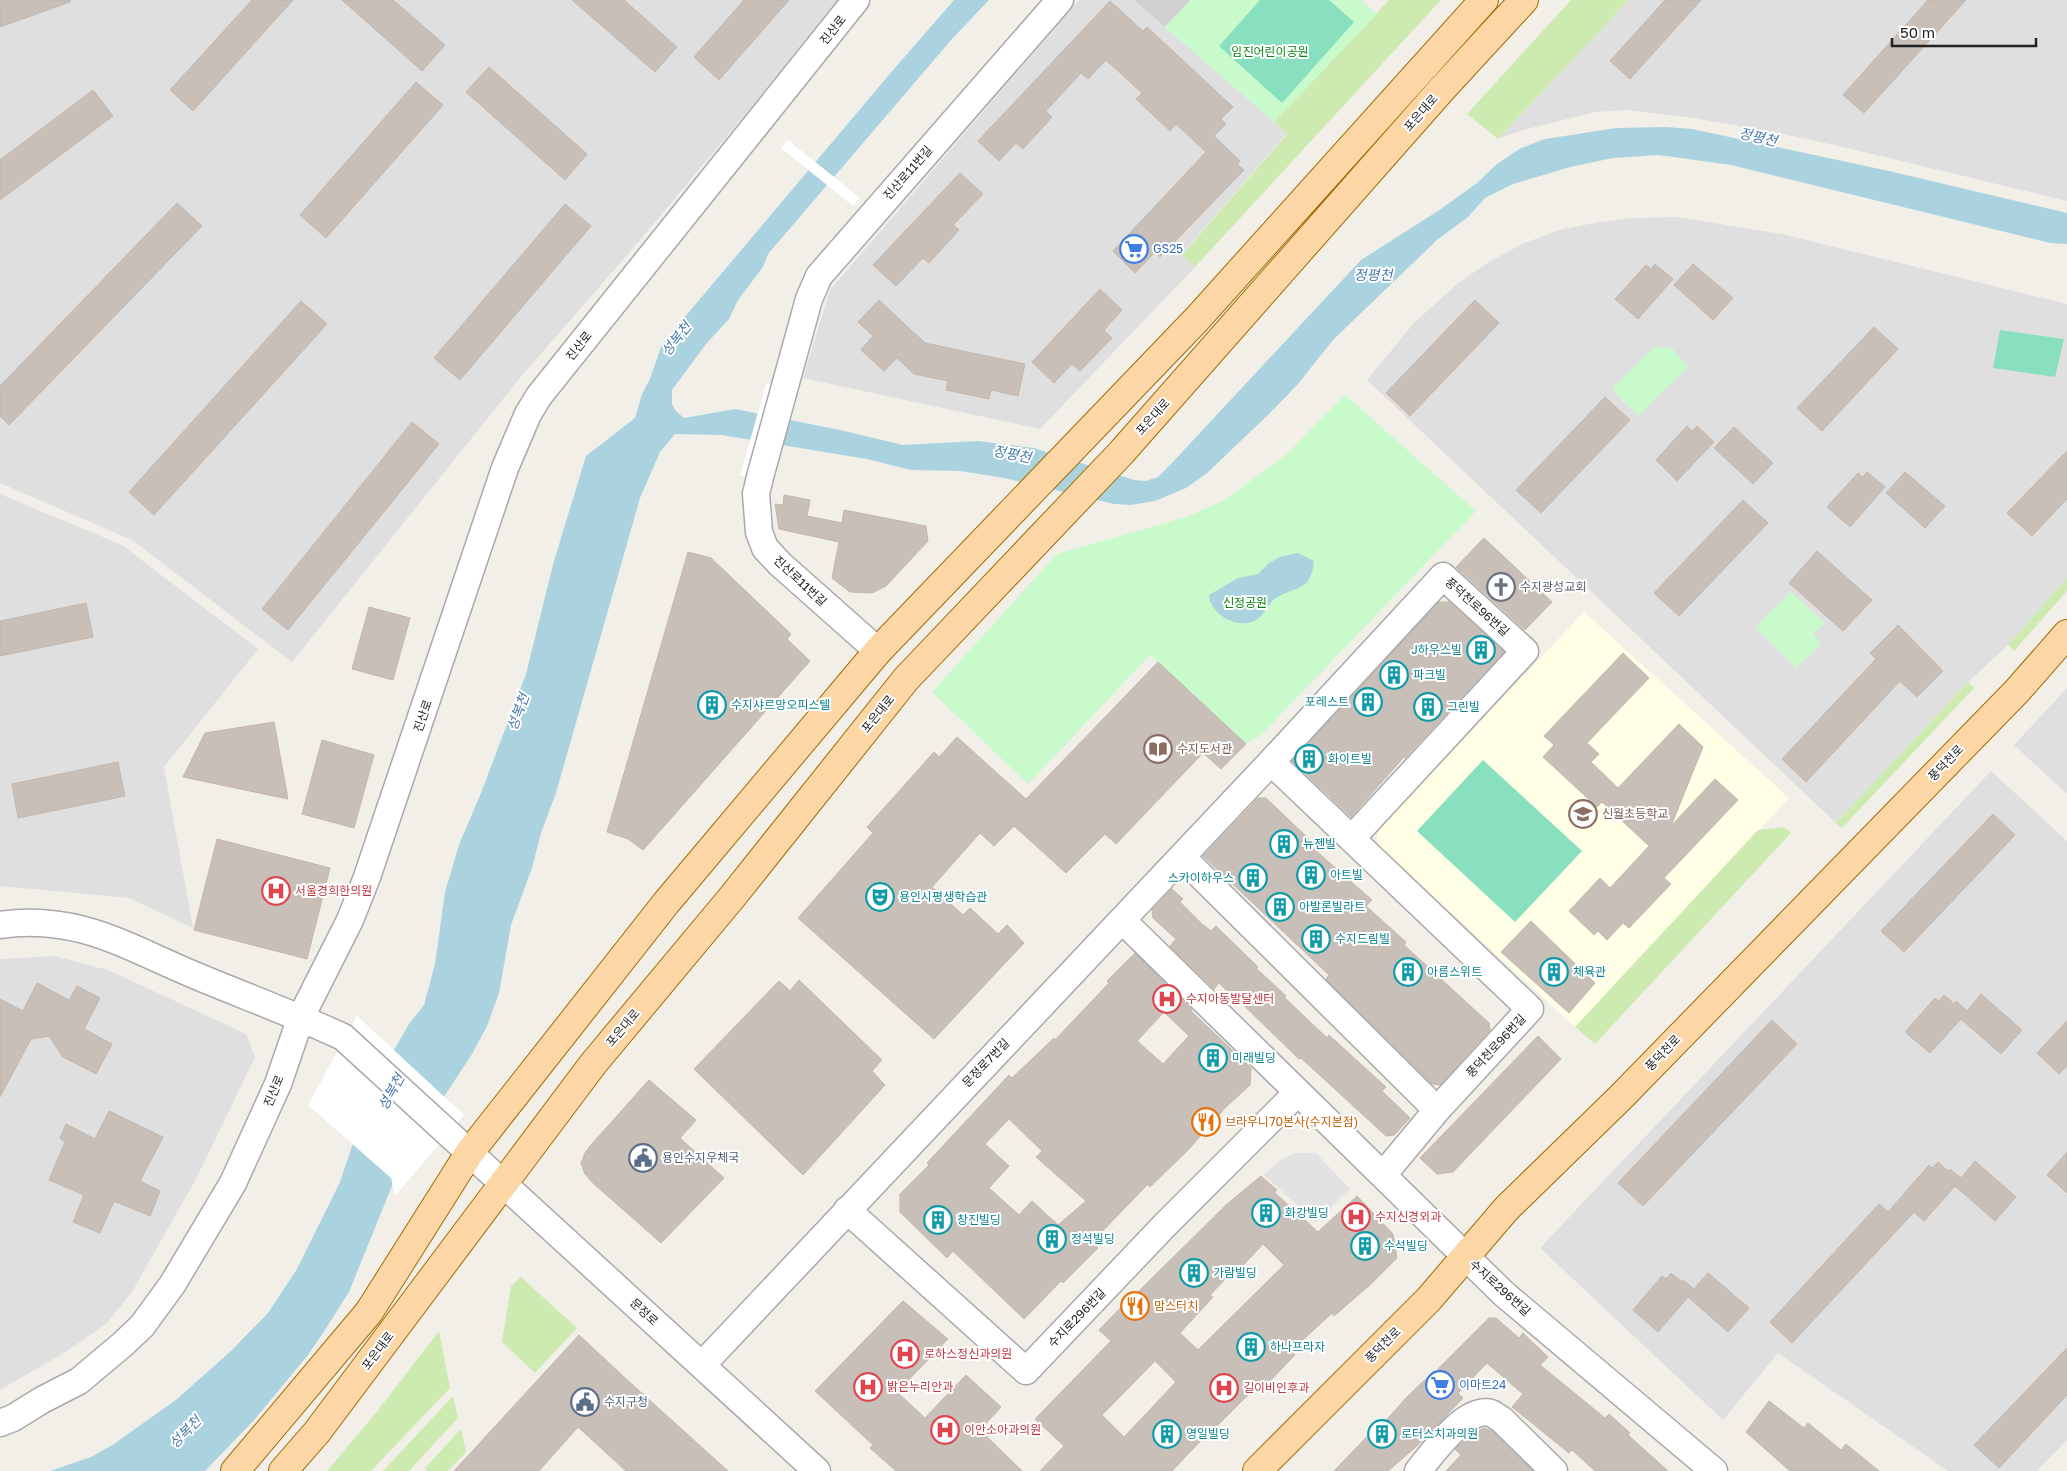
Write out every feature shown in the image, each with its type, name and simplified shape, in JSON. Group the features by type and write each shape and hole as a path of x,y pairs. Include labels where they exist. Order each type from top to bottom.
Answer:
{"main road":[{"path":"235,1471 369,1312 470,1152 666,902 878,651 1197,319 1484,0"},
{"name":"포은대로","path":"283,1471 317,1432 505,1184 593,1064 732,896 906,680 1121,453 1442,89 1524,0"},
{"name":"풍덕천로","path":"1258,1471 1429,1299 1507,1208 1621,1097 2016,691 2067,634"}],"street":[{"name":"진산로","path":"0,1423 13,1418 42,1400 79,1381 142,1326 161,1301 233,1183 278,1084 301,1017 350,920 367,877 505,468 528,414 539,396 856,0"},
{"name":"진산로11번길","path":"878,651 780,564 765,548 760,532 756,504 756,494 763,463 792,366 809,299 819,276 1060,0"},
{"name":"풍덕천로96번길","path":"1352,838 1525,651 1442,576 1271,762 1530,1009 1437,1110 1382,1175"},
{"name":"문정로7번길","path":"702,1365 1271,762"},
{"path":"1182,857 1437,1110"},
{"name":"수지로296번길","path":"1122,920 1504,1294 1707,1468"},
{"name":"문정로","path":"0,925 32,922 78,927 99,933 200,977 301,1017 343,1037 817,1471"},
{"name":"수지로296번길","path":"847,1210 1026,1371 1165,1225 1297,1093"},
{"path":"1418,1471 1452,1430 1477,1414 1491,1413 1501,1420 1554,1471"}],"shaded area":[{"path":"0,0 841,0 635,246 519,379 292,662 132,540 0,483"},
{"path":"1079,0 1134,0 1287,133 1182,254 1195,267 1040,429 803,378 830,290"},
{"path":"1134,0 1191,0 1165,27"},
{"path":"1629,0 2067,0 2067,201 1839,146 1768,131 1694,118 1626,110 1595,112 1523,130 1498,139"},
{"path":"1678,217 1782,234 2067,304 2067,578 2008,645 1968,682 1836,823 1367,380 1414,323 1457,284 1489,262 1524,243 1563,229 1600,222 1633,218"},
{"path":"0,494 122,545 258,649 164,767 193,928 129,898 0,886"},
{"name":"신월초등학교","path":"1584,612 1789,798 1575,1027 1378,845 1377,831"},
{"path":"2067,688 2067,794 2014,745"},
{"path":"1991,771 2067,841 2067,1440 2037,1471 1948,1471 1778,1353 1723,1420 1540,1248"},
{"path":"54,956 108,970 246,1034 255,1057 196,1179 132,1292 106,1324 64,1353 0,1390 0,959"},
{"path":"1295,1153 1316,1153 1350,1189 1316,1222 1264,1175 1277,1162"}],"green space":[{"name":"임진어린이공원","path":"1191,0 1361,0 1377,14 1274,122 1165,27"},
{"path":"1260,0 1329,0 1354,22 1282,103 1219,46"},
{"path":"1389,0 1441,0 1195,267 1182,255 1287,134 1274,122"},
{"path":"1571,0 1629,0 1498,139 1467,114"},
{"path":"2000,330 2064,339 2055,377 1993,368"},
{"path":"1654,347 1672,348 1688,367 1638,416 1612,389"},
{"name":"신정공원","path":"1345,395 1476,511 1260,736 1246,744 1150,655 1028,784 932,692 1057,554 1189,516 1226,499 1287,454"},
{"path":"2067,578 2067,591 2014,651 2008,645"},
{"path":"1791,592 1825,623 1813,634 1821,644 1796,668 1755,627"},
{"path":"1968,682 1974,688 1842,828 1836,823"},
{"path":"1483,760 1582,851 1515,922 1417,831"},
{"path":"1784,827 1791,833 1595,1044 1575,1027 1758,830"},
{"path":"521,1277 577,1328 535,1373 502,1342 511,1286"},
{"path":"439,1331 450,1388 371,1471 327,1471 375,1414"},
{"path":"453,1396 458,1418 409,1471 383,1471"},
{"path":"461,1429 466,1452 448,1471 427,1471 425,1468"}],"water":[{"path":"954,0 989,0 952,39 768,254 763,267 738,300 729,319 706,344 672,390 672,404 676,411 684,418 735,409 903,445 978,441 1034,448 1134,480 1146,481 1158,477 1171,464 1361,260 1438,211 1477,183 1497,164 1521,148 1545,139 1616,128 1666,127 1692,129 1889,171 2067,213 2067,244 2050,243 1731,165 1659,155 1613,158 1570,167 1513,184 1485,198 1468,217 1438,239 1333,340 1298,384 1207,473 1186,488 1155,501 1131,505 1114,504 1004,478 960,471 911,470 867,459 721,435 675,434 660,452 640,498 556,793 511,925 499,993 487,1026 472,1054 402,1161 349,1292 308,1355 255,1419 205,1471 50,1471 91,1457 114,1444 177,1399 232,1350 268,1313 297,1269 340,1182 371,1090 409,1024 424,1005 435,964 445,892 459,845 481,793 526,674 554,561 586,456 635,418 642,394 650,379 662,344"},
{"path":"1298,553 1314,561 1310,578 1302,586 1273,600 1259,618 1252,622 1244,623 1228,620 1211,603 1209,595 1238,578 1258,574 1269,563 1280,557"}],"pier":[{"path":"788,140 860,198 853,206 781,148"},
{"path":"766,384 795,391 767,482 740,476"},
{"path":"357,1016 464,1115 395,1196 391,1178 308,1105"}],"building":[{"path":"0,0 70,0 70,2 0,27"},
{"path":"252,0 293,0 193,111 170,90"},
{"path":"342,0 393,0 445,45 422,71"},
{"path":"572,0 624,0 677,47 655,72"},
{"path":"744,0 789,0 719,80 694,57"},
{"path":"1665,0 1701,0 1630,79 1610,61"},
{"path":"1928,0 1966,0 1864,113 1843,95"},
{"path":"1110,1 1143,31 1147,27 1233,107 1221,119 1226,124 1214,136 1240,161 1237,164 1244,170 1160,257 1155,252 1135,273 1113,251 1206,152 1176,124 1170,131 1136,99 1142,93 1106,60 1088,79 1081,73 1046,111 1052,117 1023,149 1016,143 999,161 978,141"},
{"path":"489,67 587,154 565,180 466,92"},
{"path":"416,82 443,105 326,238 300,215"},
{"path":"93,90 113,116 0,200 0,160"},
{"path":"960,173 983,194 953,225 959,230 929,263 923,258 896,286 873,265"},
{"path":"177,203 202,226 9,425 0,416 0,386"},
{"path":"565,204 591,226 460,380 434,358"},
{"path":"1655,264 1673,279 1638,319 1615,299 1646,265 1651,269"},
{"path":"1693,264 1733,298 1713,320 1674,285"},
{"path":"1100,289 1122,310 1104,330 1112,338 1080,371 1072,364 1054,383 1032,362"},
{"path":"879,300 925,343 1025,364 1018,396 991,390 989,399 946,390 948,381 914,374 897,358 884,371 861,350 873,336 858,322"},
{"path":"1475,300 1499,323 1410,416 1386,393"},
{"path":"301,301 327,324 154,515 129,492"},
{"path":"1874,327 1898,349 1822,431 1797,408"},
{"path":"1605,397 1630,420 1541,513 1516,490"},
{"path":"412,422 439,444 288,630 262,609"},
{"path":"1687,426 1692,431 1697,426 1714,442 1677,481 1656,460"},
{"path":"1734,427 1773,463 1753,484 1714,448"},
{"path":"2067,451 2067,499 2032,536 2007,513"},
{"path":"1867,472 1885,487 1850,527 1827,507 1858,473 1863,477"},
{"path":"1905,472 1945,506 1925,528 1886,493"},
{"path":"784,495 810,500 807,516 842,523 844,510 926,526 928,541 886,586 872,593 850,592 832,578 839,542 779,529 775,504 783,505"},
{"path":"1743,500 1768,523 1679,616 1654,593"},
{"name":"수지광성교회","path":"1484,538 1552,602 1525,630 1456,567"},
{"path":"1817,551 1872,600 1843,631 1789,583"},
{"name":"수지샤르망오피스텔","path":"688,552 711,558 791,634 787,639 810,661 643,850 628,839 607,832"},
{"path":"1439,602 1449,602 1504,652 1404,757 1351,817 1292,761"},
{"path":"86,603 93,637 0,656 0,621"},
{"path":"369,607 410,618 393,680 352,669"},
{"path":"1898,625 1943,671 1917,697 1900,681 1806,782 1782,759 1876,659 1870,653"},
{"path":"1623,653 1649,678 1587,743 1599,754 1591,762 1618,788 1679,724 1703,747 1671,826 1715,779 1738,800 1664,878 1671,884 1629,928 1623,923 1607,940 1598,931 1594,935 1569,911 1600,878 1610,888 1649,846 1602,802 1597,807 1543,757 1554,745 1544,736"},
{"name":"용인시평생학습관","path":"1158,662 1246,744 1221,769 1203,753 1116,844 1105,834 1066,873 1014,826 994,846 980,833 932,887 963,915 970,908 998,934 1007,925 1024,943 934,1039 798,918 873,833 867,827 934,752 939,757 957,737 1026,799"},
{"path":"274,722 288,799 183,777 205,733"},
{"path":"322,740 374,755 354,828 302,814"},
{"path":"118,762 125,796 18,818 12,784"},
{"path":"1258,798 1266,798 1311,841 1308,844 1372,900 1366,906 1406,942 1404,945 1489,1023 1490,1030 1440,1085 1432,1084 1326,979 1329,975 1203,856"},
{"path":"1993,814 2015,835 1904,952 1881,931"},
{"path":"217,839 330,868 307,959 194,930"},
{"path":"1172,889 1183,899 1180,902 1202,924 1211,931 1216,926 1286,996 1284,997 1327,1038 1329,1035 1386,1087 1382,1091 1410,1118 1394,1135 1386,1136 1301,1058 1299,1059 1231,993 1219,983 1214,989 1170,946 1176,939 1153,918 1152,910"},
{"name":"체육관","path":"1531,921 1595,983 1569,1013 1501,952"},
{"path":"1135,953 1191,1011 1251,1068 1250,1085 1226,1107 1189,1149 1150,1187 1148,1184 1092,1242 1098,1248 1063,1283 1061,1281 1024,1319 953,1251 947,1258 900,1212 900,1194 929,1165 927,1163 1009,1075 1012,1078 1054,1038 1055,1040 1109,983 1107,981","holes":["1164,1012 1189,1036 1163,1064 1137,1041","1009,1119 1042,1151 1036,1157 1086,1201 1058,1225 1032,1201 1019,1215 989,1188 1009,1166 985,1144"]},
{"path":"799,980 882,1060 872,1071 885,1085 803,1175 694,1069 779,981 790,991"},
{"path":"37,983 69,1000 77,986 100,998 84,1029 112,1044 96,1074 63,1057 49,1036 31,1039 0,1097 0,999 23,1011"},
{"path":"1981,994 2022,1030 2001,1054 1961,1019 1930,1053 1905,1032 1935,998 1939,1001 1944,995 1954,1004 1956,1001 1967,1011"},
{"path":"1772,1020 1797,1044 1643,1206 1618,1183"},
{"path":"2067,1021 2067,1066 2059,1074 2037,1053"},
{"path":"1538,1036 1561,1059 1453,1172 1437,1174 1420,1158"},
{"name":"용인수지우체국","path":"649,1080 696,1120 680,1138 724,1178 661,1243 594,1184 585,1174 581,1163 591,1145"},
{"path":"109,1111 163,1137 140,1181 160,1191 150,1216 114,1201 100,1233 73,1222 84,1195 49,1180 65,1142 60,1138 66,1124 95,1139"},
{"path":"2067,1152 2067,1193 2047,1175"},
{"path":"1975,1161 2016,1197 1995,1221 1955,1186 1924,1221 1914,1212 1792,1343 1770,1322 1879,1204 1888,1212 1929,1165 1932,1168 1938,1162 1948,1171 1950,1169 1961,1178"},
{"path":"1261,1176 1277,1190 1274,1192 1318,1232 1357,1196 1393,1234 1397,1258 1371,1284 1334,1316 1332,1313 1291,1351 1295,1355 1261,1390 1257,1386 1172,1471 1040,1471 1064,1446 1035,1419 1111,1341 1099,1330 1226,1205","holes":["1263,1244 1284,1265 1198,1350 1180,1333 1213,1297 1210,1295 1232,1272 1235,1274","1155,1361 1176,1382 1124,1437 1102,1415"]},
{"path":"1671,1273 1694,1289 1708,1273 1749,1308 1728,1332 1688,1297 1658,1332 1633,1310 1662,1276 1666,1279"},
{"path":"903,1301 948,1339 897,1392 925,1418 966,1375 1001,1407 980,1430 1022,1471 896,1471 870,1448 873,1445 815,1391"},
{"path":"1489,1318 1496,1318 1519,1338 1523,1333 1548,1357 1540,1365 1605,1418 1609,1414 1630,1433 1628,1435 1668,1471 1595,1471 1572,1450 1569,1453 1512,1407 1523,1394 1487,1363 1458,1393 1463,1398 1418,1445 1388,1471 1334,1471 1381,1422 1383,1424 1406,1398"},
{"name":"수지구청","path":"579,1335 728,1471 626,1471 578,1427 539,1471 454,1471"},
{"path":"2067,1348 2067,1395 1999,1468 1974,1445"},
{"path":"1769,1401 1804,1428 1808,1423 1841,1450 1846,1444 1879,1471 1790,1471 1746,1432"},
{"path":"1484,1428 1492,1431 1533,1471 1446,1471 1461,1455 1455,1449 1469,1436"}],"place":[{"name":"GS25","path":"1134,249"},
{"name":"수지광성교회","path":"1501,587"},
{"name":"J하우스빌","path":"1481,650"},
{"name":"파크빌","path":"1394,675"},
{"name":"포레스트","path":"1368,702"},
{"name":"수지샤르망오피스텔","path":"712,705"},
{"name":"그린빌","path":"1428,707"},
{"name":"수지도서관","path":"1158,749"},
{"name":"화이트빌","path":"1309,759"},
{"name":"신월초등학교","path":"1583,814"},
{"name":"뉴젠빌","path":"1284,844"},
{"name":"아트빌","path":"1311,875"},
{"name":"스카이하우스","path":"1253,878"},
{"name":"서울경희한의원","path":"276,891"},
{"name":"용인시평생학습관","path":"880,897"},
{"name":"아발론빌라트","path":"1280,907"},
{"name":"수지드림빌","path":"1316,939"},
{"name":"아름스위트","path":"1408,972"},
{"name":"체육관","path":"1554,972"},
{"name":"수지아동발달센터","path":"1167,999"},
{"name":"미래빌딩","path":"1213,1058"},
{"name":"브라우니70본사(수지본점)","path":"1206,1122"},
{"name":"용인수지우체국","path":"643,1158"},
{"name":"화강빌딩","path":"1266,1213"},
{"name":"수지신경외과","path":"1356,1217"},
{"name":"창진빌딩","path":"938,1220"},
{"name":"정석빌딩","path":"1052,1239"},
{"name":"수석빌딩","path":"1365,1246"},
{"name":"가람빌딩","path":"1194,1273"},
{"name":"맘스터치","path":"1135,1306"},
{"name":"하나프라자","path":"1251,1347"},
{"name":"로하스정신과의원","path":"905,1354"},
{"name":"이마트24","path":"1440,1385"},
{"name":"밝은누리안과","path":"868,1387"},
{"name":"길이비인후과","path":"1224,1388"},
{"name":"수지구청","path":"585,1402"},
{"name":"이안소아과의원","path":"945,1430"},
{"name":"영일빌딩","path":"1167,1434"},
{"name":"로터스치과의원","path":"1382,1434"}],"water label":[{"name":"정평천","path":"1758,137"},
{"name":"정평천","path":"1373,275"},
{"name":"성복천","path":"676,339"},
{"name":"정평천","path":"1012,454"},
{"name":"성복천","path":"518,712"},
{"name":"성복천","path":"391,1092"},
{"name":"성복천","path":"185,1432"}]}
